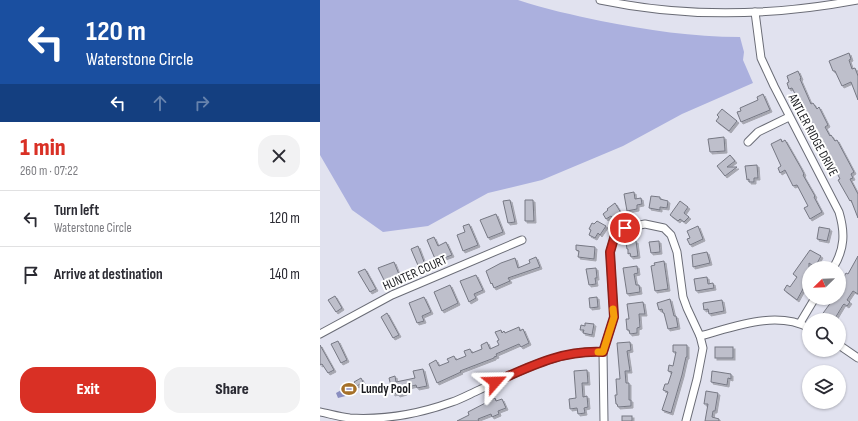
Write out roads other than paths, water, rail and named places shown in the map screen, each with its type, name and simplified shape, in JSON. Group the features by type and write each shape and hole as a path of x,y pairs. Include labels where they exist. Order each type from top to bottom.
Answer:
{"street":[{"path":"600,0 689,12 730,13 792,10 858,0"},
{"name":"ANTLER RIDGE DRIVE","path":"755,12 762,58 789,117 839,212 843,225 844,238 842,250 837,261"},
{"path":"748,142 758,132 789,117"},
{"path":"604,421 603,352 614,317 610,252 615,235 625,228 645,224 664,228 671,235 677,252 683,297 700,336 702,348 701,356 697,379 686,421"},
{"name":"HUNTER COURT","path":"320,334 392,295 522,240"},
{"path":"700,336 748,324 774,320 800,323 811,305"},
{"path":"846,350 858,358"},
{"path":"320,412 349,418 394,417 416,413 453,402 538,363 567,354 587,351 603,352"}],"place":[{"name":"Lundy Pool","path":"349,389"}]}
